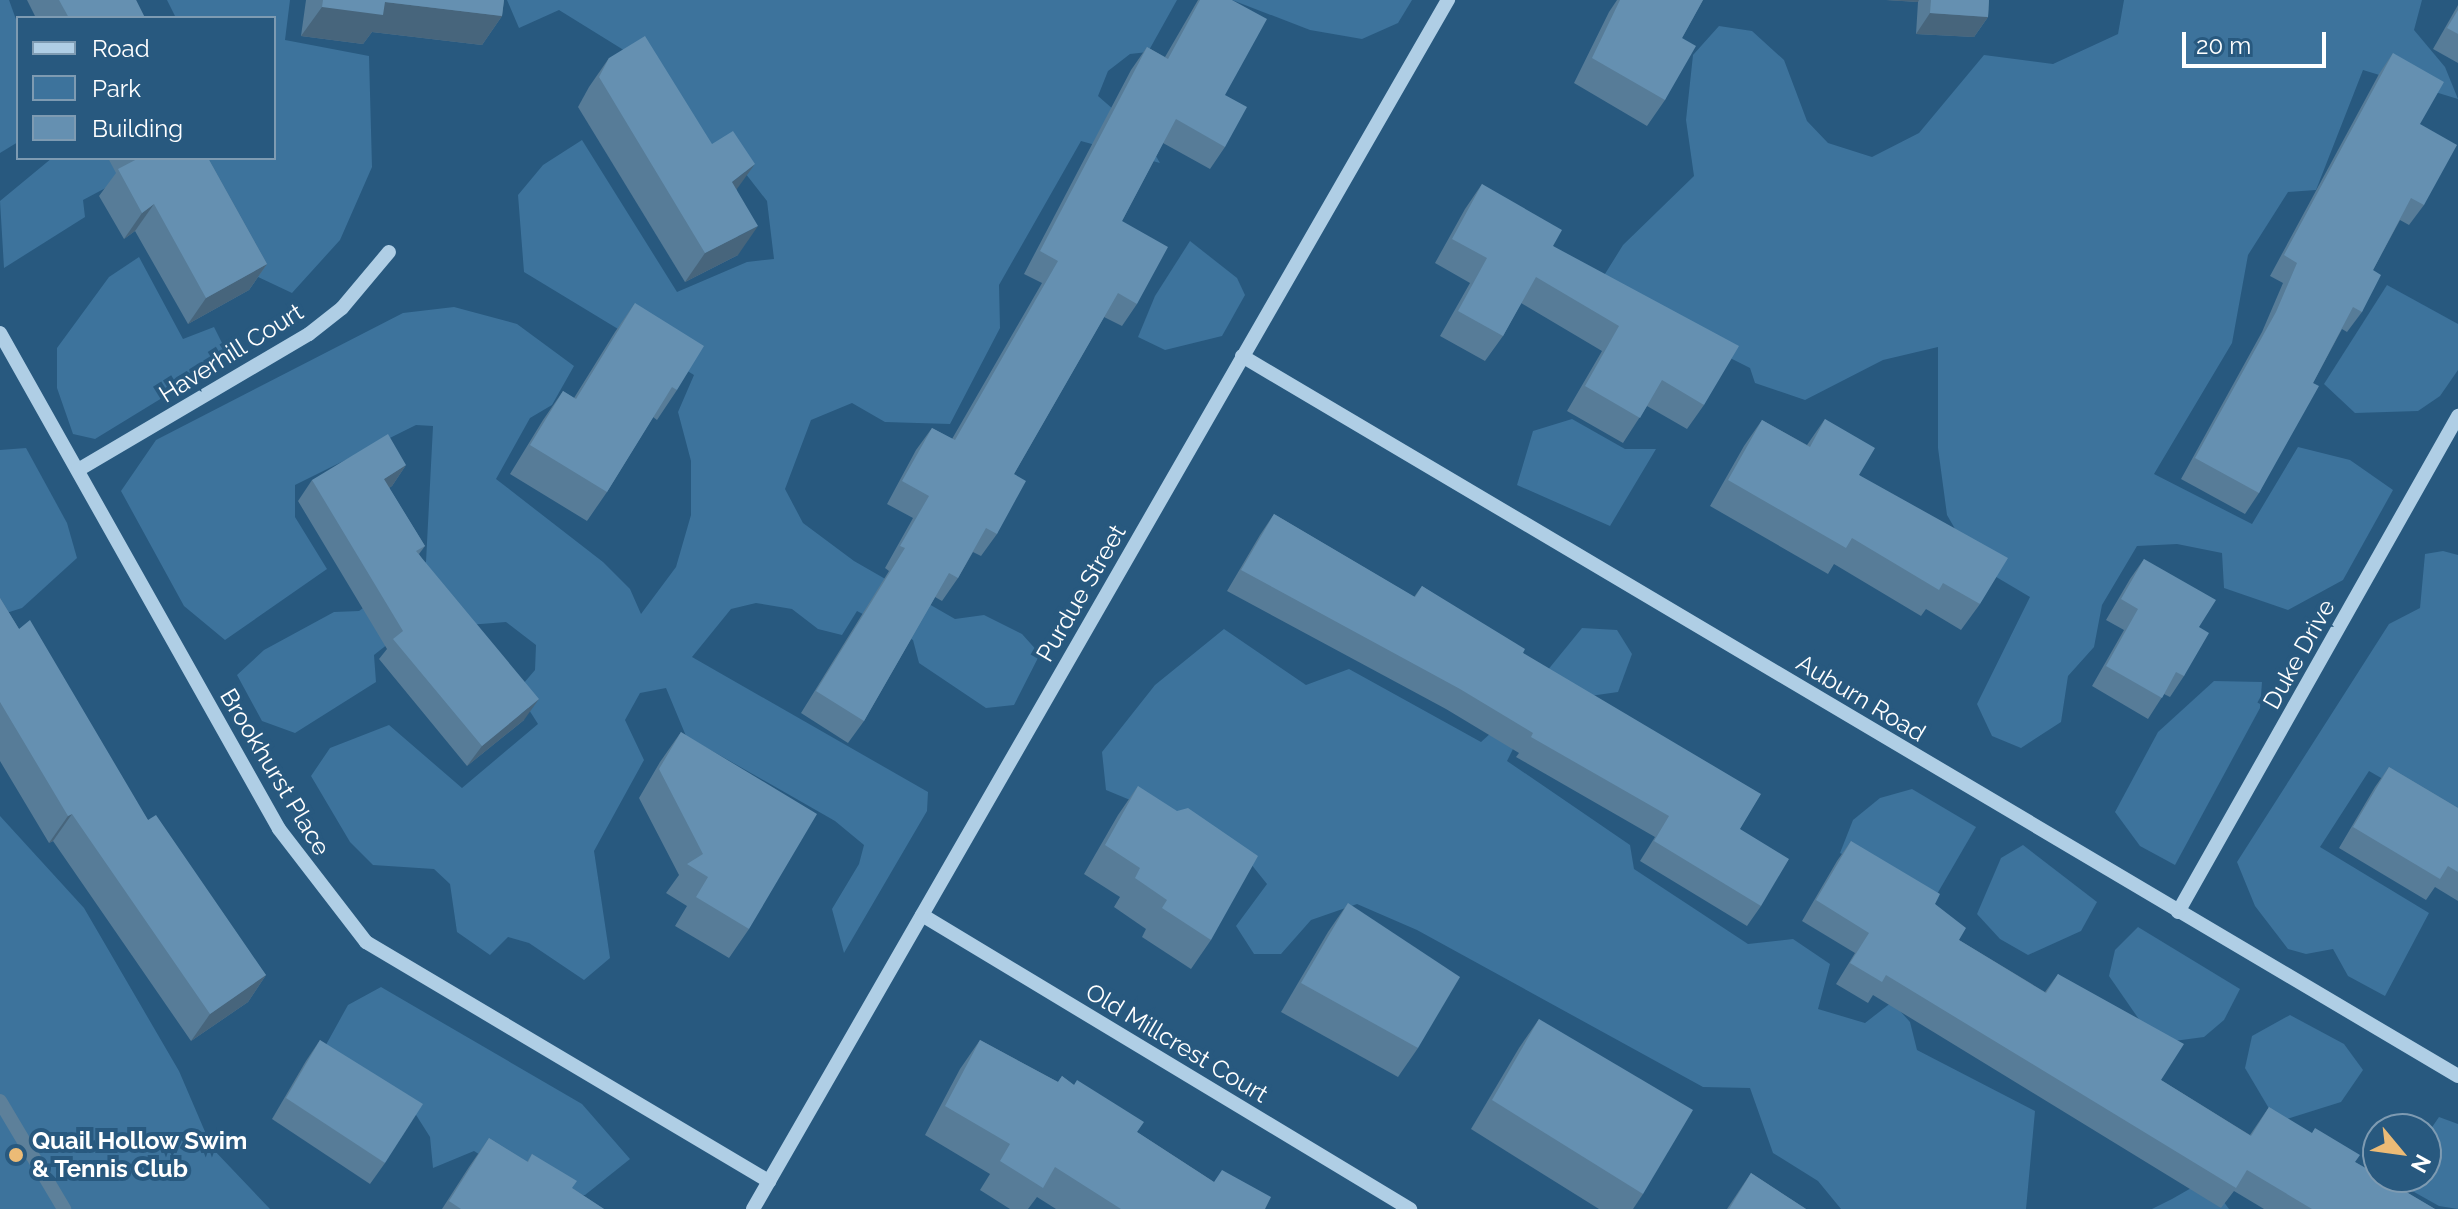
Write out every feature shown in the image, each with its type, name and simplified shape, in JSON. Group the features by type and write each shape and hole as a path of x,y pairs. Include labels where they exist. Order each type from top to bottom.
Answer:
{"street":[{"name":"Purdue Street","path":"753,1209 1448,0"},
{"name":"Haverhill Court","path":"78,470 309,334 342,308 389,252"},
{"name":"Brookhurst Place","path":"0,333 279,829 366,942 769,1181"},
{"name":"Auburn Road","path":"1242,356 2458,1076"},
{"name":"Duke Drive","path":"2178,912 2458,416"},
{"name":"Old Millcrest Court","path":"922,915 1410,1209"}],"green space":[{"path":"0,0 9,0 16,19 16,143 0,153"},
{"path":"167,0 290,0 285,40 369,56 372,167 340,240 292,293 256,276 190,160 276,160 276,16 175,16"},
{"path":"507,0 1177,0 1148,52 1130,54 1108,71 1098,96 1145,137 1160,163 1081,141 999,285 1000,328 950,424 885,422 852,403 811,420 785,489 803,523 854,561 955,619 984,615 1022,634 1040,654 1014,705 986,708 919,663 913,640 857,611 842,635 818,629 792,609 756,603 731,609 692,657 928,792 927,811 844,953 832,909 859,864 864,845 835,821 686,736 666,688 640,693 625,720 644,760 594,851 610,958 584,980 529,943 508,937 490,955 457,932 450,884 434,869 373,865 350,842 311,776 330,748 389,725 462,788 538,724 517,691 535,670 536,645 506,622 468,625 441,602 374,655 376,682 295,733 262,721 237,675 264,650 334,612 359,611 426,562 433,426 416,425 295,485 295,517 327,569 225,640 184,606 121,491 156,440 403,313 454,307 517,324 574,366 552,405 530,418 496,479 603,562 630,589 641,614 676,567 691,515 691,461 678,412 694,375 524,272 518,195 543,165 582,140 677,292 747,262 774,259 767,201 742,169 710,145 643,62 559,10 519,28"},
{"path":"1232,0 1412,0 1398,23 1362,39 1310,30"},
{"path":"2124,0 2422,0 2414,30 2445,67 2458,99 2363,70 2316,190 2288,192 2248,255 2232,343 2154,474 2252,524 2298,447 2350,460 2393,490 2343,580 2288,610 2224,588 2222,553 2177,544 2137,546 2102,605 2094,647 2068,676 2061,722 2021,748 1992,736 1977,704 2030,597 1976,565 1947,515 1938,448 1938,347 1883,360 1805,400 1755,383 1750,368 1595,290 1623,245 1694,176 1686,120 1693,55 1719,26 1752,31 1784,60 1807,121 1828,143 1872,157 1919,133 1984,55 2053,64 2118,34"},
{"path":"50,160 158,160 83,200 85,217 4,268 0,201"},
{"path":"1190,241 1237,278 1245,295 1222,336 1165,350 1138,337 1155,296"},
{"path":"139,257 183,339 214,327 229,357 95,439 73,434 57,388 57,348 109,277"},
{"path":"2387,285 2458,324 2458,370 2440,396 2418,411 2355,413 2324,384"},
{"path":"1572,419 1625,449 1656,449 1610,526 1517,485 1533,431"},
{"path":"26,448 67,523 77,558 22,608 0,615 0,450"},
{"path":"2443,551 2458,555 2458,822 2369,771 2320,847 2429,913 2385,996 2348,976 2333,949 2306,954 2288,949 2255,906 2237,862 2389,624 2420,608 2425,554"},
{"path":"1582,628 1617,630 1632,654 1618,692 1569,699 1547,671"},
{"path":"1224,629 1306,685 1349,669 1481,742 1503,722 1522,731 1507,761 1630,845 1634,869 1748,944 1793,939 1830,964 1818,1009 1865,1023 1892,1002 1910,1022 1917,1050 2035,1111 2026,1209 1841,1209 1818,1181 1773,1153 1750,1088 1703,1087 1417,930 1357,904 1311,920 1281,954 1254,954 1236,926 1267,884 1234,843 1106,790 1102,752 1155,685"},
{"path":"2214,681 2262,682 2260,708 2175,865 2140,846 2115,812 2158,732"},
{"path":"1912,789 1976,827 1933,901 1840,853 1853,820 1880,798"},
{"path":"0,816 84,908 179,1071 212,1148 270,1209 0,1209"},
{"path":"2023,845 2097,902 2081,931 2028,955 2000,939 1977,914 2001,858"},
{"path":"2138,927 2240,989 2224,1020 2204,1037 2174,1041 2145,1028 2109,976 2115,950"},
{"path":"381,987 582,1104 630,1159 585,1195 543,1195 474,1151 433,1168 430,1137 406,1099 322,1052 348,1005"},
{"path":"2290,1015 2344,1044 2363,1070 2341,1102 2277,1122 2245,1068 2252,1036"},
{"path":"2442,1118 2458,1124 2458,1209 2439,1206 2416,1193 2442,1193"},
{"path":"2207,1179 2229,1209 2152,1209 2172,1199"}],"building":[{"path":"59,0 136,0 144,16 68,16"},
{"path":"323,0 504,0 502,16 385,2 383,15 322,7"},
{"path":"1200,0 1232,0 1267,19 1225,95 1247,107 1225,147 1176,119 1122,221 1168,247 1137,304 1118,293 1014,474 1026,481 997,534 986,528 958,578 949,573 864,721 816,691 905,548 900,546 929,496 902,481 932,428 955,440 1058,261 1040,251 1147,47 1168,59"},
{"path":"1620,0 1703,0 1682,38 1696,46 1665,100 1592,58"},
{"path":"1931,0 1989,0 1988,17 1930,13"},
{"path":"2458,10 2458,34 2447,28"},
{"path":"645,36 712,144 733,131 755,164 732,182 758,226 705,253 599,77 609,58"},
{"path":"2393,53 2444,82 2420,124 2457,145 2424,205 2411,198 2373,270 2381,275 2362,312 2353,307 2313,383 2319,386 2259,493 2195,458 2276,312 2297,263 2284,255"},
{"path":"135,160 209,160 267,264 206,298 154,204 142,213 118,169"},
{"path":"1482,184 1562,230 1553,246 1739,346 1704,405 1662,380 1640,418 1585,386 1619,326 1536,277 1503,336 1458,311 1487,258 1452,239"},
{"path":"635,303 704,346 677,390 672,387 607,492 530,445 563,391 576,399"},
{"path":"1825,419 1875,448 1859,475 2008,558 1980,604 1943,583 1939,590 1852,538 1846,548 1728,480 1762,420 1810,447"},
{"path":"388,434 406,465 384,479 425,546 416,551 539,699 482,746 393,639 403,631 312,480"},
{"path":"1274,514 1415,597 1422,586 1525,649 1523,653 1761,794 1740,829 1789,859 1761,906 1654,841 1669,816 1531,737 1533,733 1460,689 1241,570"},
{"path":"2144,559 2216,600 2199,627 2209,633 2184,676 2176,672 2162,698 2106,666 2138,609 2121,599"},
{"path":"0,598 19,629 30,620 148,820 156,815 266,975 210,1014 72,814 68,816 0,702"},
{"path":"681,732 817,814 749,929 696,897 708,877 687,864 703,854 659,769"},
{"path":"2389,767 2458,808 2458,872 2448,866 2440,879 2353,827"},
{"path":"1138,786 1177,811 1188,808 1258,856 1211,940 1162,908 1167,900 1135,878 1140,868 1105,845"},
{"path":"1851,841 1940,894 1935,904 1966,928 1959,940 2046,993 2058,974 2184,1044 2161,1080 2251,1136 2269,1107 2312,1133 2315,1128 2360,1155 2355,1162 2362,1166 2362,1193 2408,1193 2435,1209 2312,1209 2247,1170 2236,1188 1886,975 1882,982 1850,963 1869,933 1816,900"},
{"path":"1348,903 1460,977 1418,1048 1301,983"},
{"path":"1539,1019 1693,1110 1643,1194 1492,1100"},
{"path":"320,1040 423,1104 385,1163 286,1098"},
{"path":"980,1040 1058,1082 1062,1076 1074,1085 1077,1080 1144,1122 1137,1132 1214,1182 1222,1170 1271,1197 1265,1209 1121,1209 1055,1167 1043,1188 1000,1161 1010,1144 945,1106"},
{"path":"489,1138 528,1162 532,1154 577,1181 572,1188 604,1209 461,1209 449,1201"},
{"path":"1751,1173 1806,1209 1729,1209"}],"waterway":[{"path":"0,1101 64,1209"}],"place":[{"name":"Quail Hollow Swim & Tennis Club","path":"16,1155"}]}
